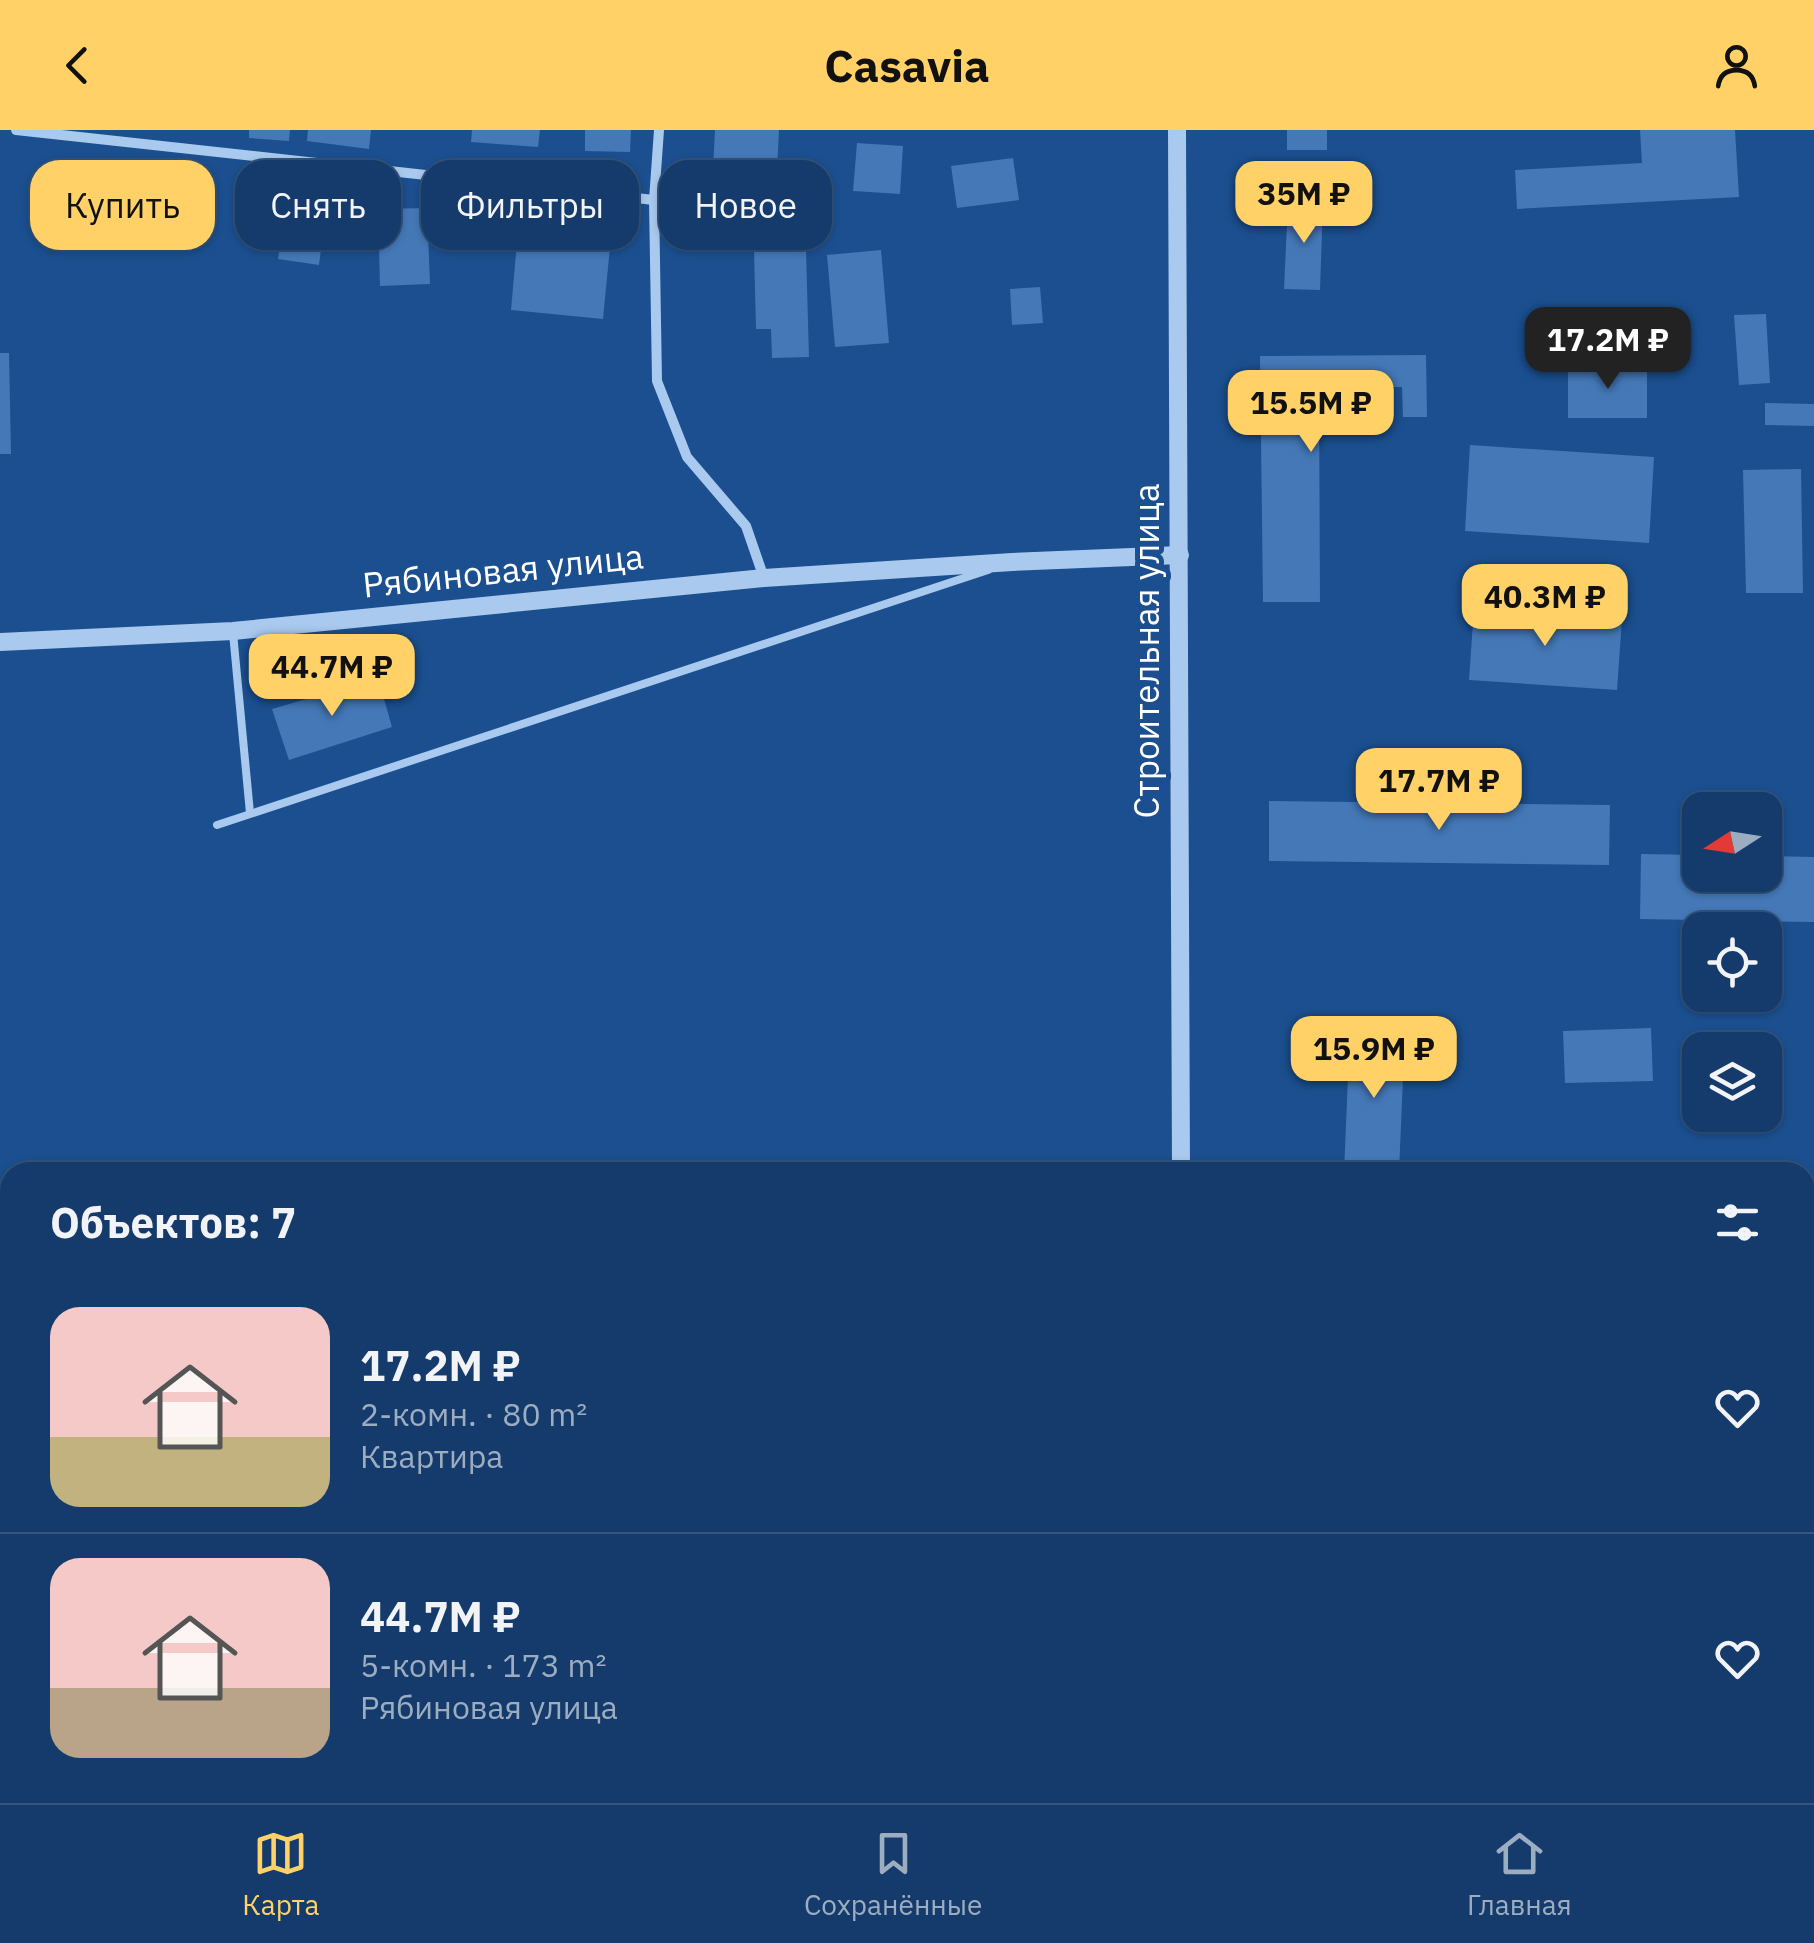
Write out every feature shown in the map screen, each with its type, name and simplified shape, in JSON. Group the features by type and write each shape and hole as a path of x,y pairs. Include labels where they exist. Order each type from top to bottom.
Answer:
{"street":[{"path":"16,130 654,200"},
{"path":"659,130 654,200 657,380 687,458 746,526 764,578"},
{"name":"Строительная улица","path":"1177,130 1181,1162"},
{"name":"Рябиновая улица","path":"0,642 233,630 764,578 1180,555"}],"lane":[{"path":"216,825 1012,562"},
{"path":"233,630 250,813"}],"building":[{"path":"249,130 290,130 289,141 249,138"},
{"path":"308,130 371,130 369,149 307,141"},
{"path":"472,130 540,130 538,147 471,142"},
{"path":"585,130 631,130 630,152 585,151"},
{"path":"715,130 779,130 778,160 713,160"},
{"path":"1287,130 1327,130 1327,150 1287,150"},
{"path":"1640,130 1735,130 1739,197 1517,209 1515,170 1642,163"},
{"path":"857,143 903,146 900,194 853,191"},
{"path":"1013,158 1019,200 957,208 951,166"},
{"path":"1288,202 1323,203 1320,290 1284,289"},
{"path":"421,208 421,250 429,250 430,284 380,286 379,250 401,250 401,209"},
{"path":"279,250 321,250 319,265 278,259"},
{"path":"516,250 610,250 603,319 511,310"},
{"path":"806,250 809,357 772,358 771,329 756,329 754,251"},
{"path":"881,250 889,343 835,347 827,255"},
{"path":"1040,287 1043,323 1012,325 1010,289"},
{"path":"1766,314 1770,383 1739,385 1734,315"},
{"path":"0,353 9,353 11,454 0,454"},
{"path":"1426,355 1427,417 1403,417 1402,387 1319,388 1320,602 1263,602 1260,356"},
{"path":"1568,367 1647,367 1647,418 1568,418"},
{"path":"1765,403 1814,404 1814,426 1765,425"},
{"path":"1470,445 1654,457 1649,543 1465,531"},
{"path":"1801,469 1803,593 1746,593 1743,470"},
{"path":"1474,608 1622,619 1617,690 1469,680"},
{"path":"378,678 392,727 289,760 272,709"},
{"path":"1269,801 1610,805 1609,865 1269,861"},
{"path":"1641,854 1682,855 1682,892 1782,892 1782,856 1814,857 1814,922 1782,921 1782,912 1682,912 1682,920 1640,919"},
{"path":"1651,1028 1653,1081 1565,1083 1563,1031"},
{"path":"1350,1029 1405,1031 1399,1162 1344,1162"}]}
